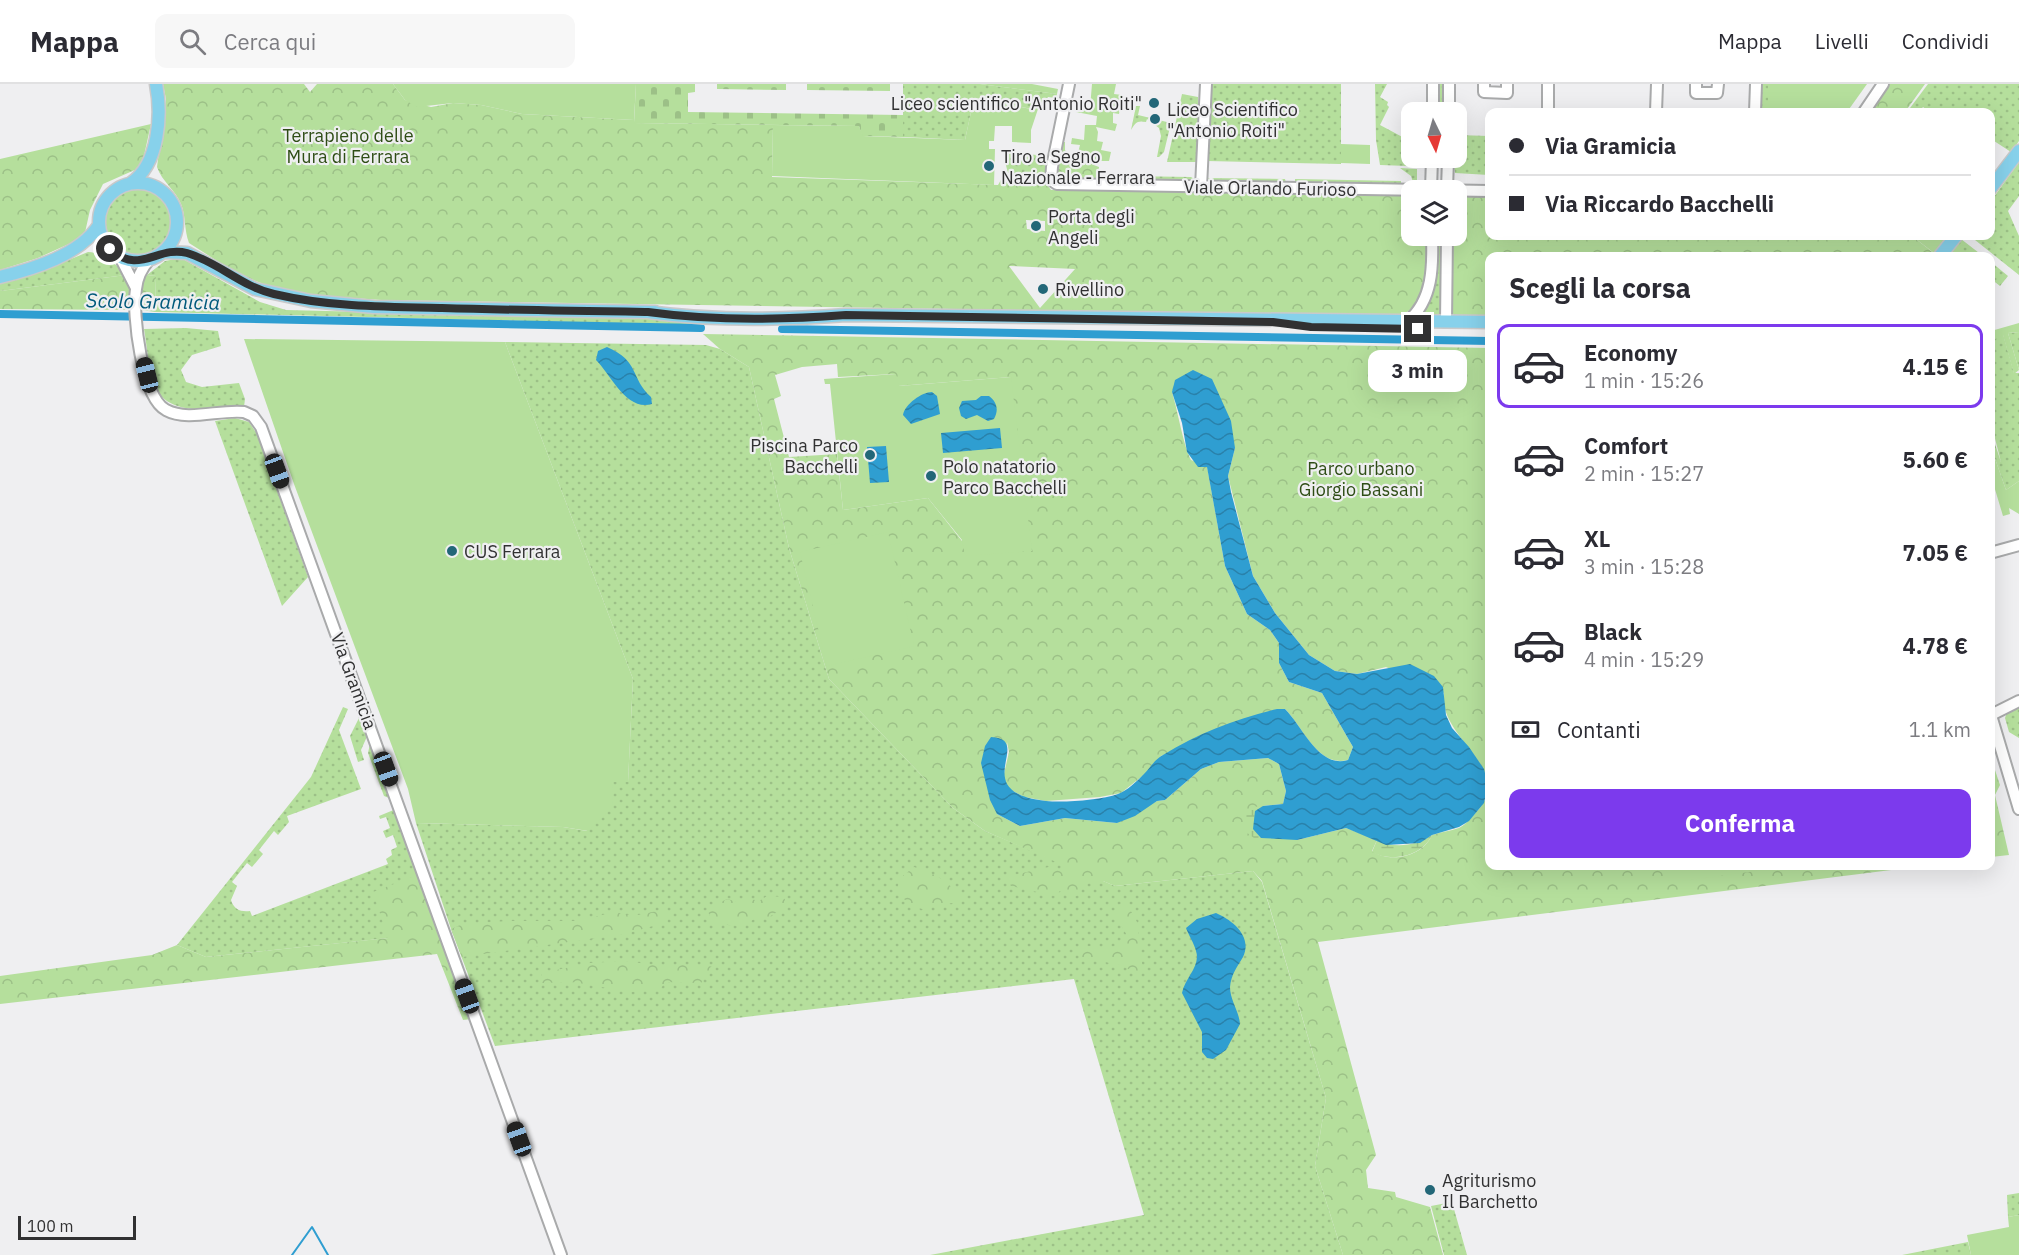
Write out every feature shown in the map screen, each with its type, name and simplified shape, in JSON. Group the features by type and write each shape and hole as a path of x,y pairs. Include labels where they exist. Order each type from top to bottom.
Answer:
{"main road":[{"path":"0,277 74,249 91,246 134,261 149,260 163,252 174,239 177,229 176,210 155,177 151,161 159,106 156,84"},
{"path":"1995,182 2019,151"},
{"path":"74,249 88,239 99,225 101,209 106,199 114,190 131,183 143,174 151,161"},
{"path":"131,183 147,183 163,191"},
{"name":"Via Gramicia","path":"99,225 101,235 115,253"},
{"path":"177,229 184,244 195,257"},
{"path":"1943,252 1953,240"},
{"path":"163,252 180,252 195,257 255,289 325,303 374,307 648,312 681,316 745,314 805,319 846,315 1273,322 1311,327 1415,324 1485,330"},
{"path":"1446,326 1485,322"}],"street":[{"name":"Viale Orlando Furioso","path":"1069,84 1051,180 1063,185 1401,190"},
{"path":"1201,187 1206,84"},
{"path":"1433,84 1433,102"},
{"path":"1449,84 1449,102"},
{"path":"1484,84 1484,92 1507,93 1507,84"},
{"path":"1548,84 1548,108"},
{"path":"1656,108 1657,84"},
{"path":"1696,84 1696,93 1718,93 1718,84"},
{"path":"1755,108 1756,84"},
{"path":"1867,108 1883,84"},
{"name":"Viale Orlando Furioso","path":"1467,190 1485,190"},
{"path":"1415,324 1431,277 1432,246"},
{"path":"1446,326 1447,246"},
{"name":"Via Gramicia","path":"115,253 136,289"},
{"name":"Via Gramicia","path":"149,260 140,273 136,289 135,312 136,327 151,393 160,406 180,414 244,412 253,416 261,427 561,1255"},
{"path":"1995,552 2019,545"},
{"path":"1995,712 2019,701"},
{"path":"1995,728 2019,809"}],"green space":[{"name":"Terrapieno delle Mura di Ferrara","path":"163,84 304,84 310,92 317,84 393,84 405,100 431,107 453,103 481,105 522,114 634,120 635,123 773,125 772,177 998,185 1002,178 1045,182 1051,190 1401,194 1401,246 1428,246 1427,264 1424,288 1420,298 1414,307 1394,316 381,300 310,295 276,289 236,273 189,243 181,204 157,167 166,99","holes":["1026,220 1045,221 1045,231 1027,229","1010,266 1075,269 1040,308"]},
{"path":"393,84 636,84 634,120 522,114 481,105 453,103 417,107 405,100"},
{"path":"636,84 695,84 695,92 688,93 688,112 903,115 903,137 862,136 859,126 634,123"},
{"path":"717,84 786,84 786,90 717,89"},
{"path":"807,84 890,84 890,91 807,90"},
{"path":"903,84 980,84 1057,94 1056,98 1048,97 1046,105 1033,102 1032,109 974,98 965,140 903,137"},
{"path":"980,84 1032,84 1058,89 1057,94"},
{"path":"1092,84 1116,84 1114,94 1122,95 1119,114 1113,113 1113,123 1117,124 1115,131 1096,127 1097,141 1103,142 1101,150 1111,152 1109,161 1097,161 1078,153 1080,145 1071,144 1072,138 1084,140 1085,125 1096,125 1097,116 1076,112 1077,106 1090,108"},
{"path":"1211,84 1341,84 1341,164 1207,161"},
{"path":"1375,84 1387,84 1380,97 1388,102 1389,107 1380,125 1401,136 1401,166 1380,165 1376,140"},
{"path":"1437,84 1446,84 1446,102 1437,102"},
{"path":"1761,84 1768,84 1768,107 1776,108 1760,108"},
{"path":"1768,84 1867,84 1850,108 1768,108"},
{"path":"1889,84 1925,84 1908,108 1872,108"},
{"path":"1928,84 2019,84 2019,141 2011,152 1995,142 1995,108 1910,108"},
{"path":"1182,94 1198,97 1197,162 1167,162"},
{"path":"974,98 1031,109 1033,102 1046,105 1039,106 1031,130 1031,143 1012,142 1012,126 995,126 994,141 989,141 989,149 995,149 994,185 772,176 773,125 859,126 863,136 965,140"},
{"path":"1136,106 1140,106 1138,115 1171,123 1164,152 1159,157 1157,157 1161,136 1159,128 1147,119 1146,122 1137,123 1131,130"},
{"path":"151,124 143,160 137,169 103,184 90,210 84,237 38,258 0,270 0,159"},
{"path":"1467,135 1485,136 1485,175 1455,173 1454,168 1467,168"},
{"path":"1062,142 1065,142 1065,150 1069,155 1099,167 1099,180 1056,177 1054,174"},
{"path":"1341,144 1370,145 1370,164 1341,163"},
{"path":"1007,154 1049,156 1046,176 1018,177 1008,173 1004,158"},
{"path":"2019,162 2019,196 2008,211 2019,236 2019,275 1995,256 1995,252 1990,252 1975,240 1995,240 1995,195"},
{"path":"1400,168 1417,169 1417,180 1412,180 1411,176"},
{"path":"1125,176 1191,177 1196,180 1124,180"},
{"path":"1208,178 1285,179 1286,183 1208,182"},
{"path":"1295,179 1401,181 1401,185 1295,183"},
{"path":"138,188 151,191 162,198 169,209 172,222 169,235 162,246 151,253 138,256 125,253 114,246 107,235 104,222 107,209 114,198 125,191"},
{"path":"1467,195 1485,195 1485,240 1917,240 1932,252 1485,252 1485,319 1455,316 1450,310 1450,246 1467,246"},
{"path":"1917,240 1944,240 1933,252"},
{"path":"1962,240 1978,252 1950,252"},
{"path":"1437,246 1442,246 1441,315 1423,316 1436,280"},
{"path":"88,252 109,260 126,275 0,291 0,283 32,275"},
{"path":"181,258 260,302 286,310 696,320 700,325 155,312 156,276 147,275 165,261"},
{"path":"1995,265 2008,276 2000,286 1995,282"},
{"path":"126,275 131,294 130,310 0,309 0,291"},
{"path":"147,275 156,276 155,312 141,310 141,284"},
{"path":"2019,323 2019,332 2008,333 2019,370 2014,374 2003,335 1995,339 1995,330"},
{"path":"186,328 218,331 221,346 192,355 181,370 186,382 202,387 239,383 245,399 244,407 184,408 163,398 156,389 150,369 144,329"},
{"path":"2019,332 2019,370 2008,333"},
{"name":"Parco urbano Giorgio Bassani","path":"703,334 1485,348 1485,775 1481,766 1451,724 1445,709 1444,693 1386,667 1357,674 1335,671 1309,655 1275,613 1253,576 1228,476 1235,448 1172,392 1191,460 1207,466 1225,566 1247,614 1270,630 1279,643 1279,663 1289,682 1322,693 1353,747 1348,760 1337,761 1328,758 1312,744 1285,709 1278,709 1161,756 1145,774 1121,793 1046,801 1024,797 1009,789 1003,778 1009,752 1007,742 997,814 1020,826 1065,818 1117,823 1157,801 1165,800 1201,769 1219,762 1268,758 1279,764 1286,791 1283,804 1263,806 1297,840 1346,828 1377,840 1372,851 1388,857 1414,853 1428,842 1432,835 1462,826 1479,809 1485,798 1485,870 1891,870 1318,942 1376,1155 1366,1170 1368,1188 1395,1192 1396,1197 1430,1207 1443,1255 1343,1255 1315,1166 1326,1098 1262,881 1253,871 1115,886 1103,881 1083,884 1077,896 1060,891 1055,896 1011,886 1005,877 1053,866 1059,870 1063,865 985,831 953,808 829,679 789,548 749,367 720,349","holes":["837,364 838,377 895,374 898,386 1011,377 962,541 928,498 843,510 837,454 789,457 774,399 781,396 775,375 802,367"]},
{"path":"2003,334 2014,373 2019,373 2019,481 2006,490 1995,458 1995,444 2001,462 1995,439 1995,338"},
{"name":"CUS Ferrara","path":"244,339 505,342 633,679 628,782 613,782 612,808 588,831 563,827 416,823 408,789 294,484"},
{"path":"505,342 706,345 720,349 749,367 789,548 829,679 953,808 985,831 1115,886 1253,871 1262,882 1326,1098 1315,1166 1343,1255 930,1255 1144,1215 1074,979 495,1046 451,929 416,823 563,827 587,831 613,782 628,782 633,679"},
{"name":"Polo natatorio Parco Bacchelli","path":"896,374 899,386 1011,377 1032,551 965,556 962,540 928,498 843,510 830,384 825,384 824,379"},
{"path":"235,418 249,422 257,434 308,577 282,606 215,421"},
{"path":"1995,458 2006,490 2019,481 2019,514 2009,508 2010,514 2003,516 1995,489"},
{"path":"888,532 914,646 827,666 800,552"},
{"path":"2019,706 2019,738 2009,732 2005,718 2007,712"},
{"path":"343,707 348,709 339,730 361,789 287,816 289,822 278,835 274,831 259,850 263,854 252,867 247,863 232,882 237,886 231,900 236,908 241,911 250,911 252,916 388,864 386,859 392,855 391,850 397,847 393,835 386,838 383,831 390,828 386,817 380,819 379,816 396,809 420,874 389,938 206,957 177,945 311,777"},
{"path":"362,712 369,732 361,750 364,760 358,762 350,736"},
{"path":"371,739 394,800 384,796 368,753"},
{"path":"1995,770 2000,785 1995,795"},
{"path":"1995,795 2009,855 1995,857"},
{"path":"1263,806 1255,811 1253,829 1261,838 1254,838 1246,832 1245,815 1253,807"},
{"path":"1432,835 1422,848 1406,856 1388,857 1372,852 1377,840 1391,845 1405,845 1419,842"},
{"path":"914,867 942,879 962,901 925,910 907,904 898,887 899,879"},
{"path":"1667,870 1764,870 1669,883"},
{"path":"420,874 472,1019 463,1020 437,954 0,1004 0,976 152,955 177,945 206,957 388,938 373,892"},
{"path":"767,896 784,897 787,906 769,917 756,918 742,926 713,924 707,909 727,899 738,902 747,898 759,901"},
{"path":"1126,902 1137,922 1143,971 1139,974 1120,965 1080,957 1077,947 1118,946 1129,939 1117,918 1116,906"},
{"path":"657,911 669,914 667,922 625,934 462,957 451,929 463,924 508,921 576,921 615,912 633,916"},
{"path":"624,961 656,965 712,967 701,983 666,982 660,989 630,992 573,982 542,983 542,973 590,963"},
{"path":"2019,1193 2019,1215 2008,1217 2007,1195"},
{"path":"1452,1202 1467,1255 1444,1255 1431,1206"},
{"path":"2019,1215 2019,1255 1971,1255 1967,1235 2009,1227 2008,1217"},
{"path":"1968,1242 1971,1255 1902,1255"}],"water":[{"path":"607,347 618,352 630,364 644,390 651,397 652,404 635,403 620,391 596,360 598,351"},
{"path":"1193,370 1212,379 1231,421 1235,448 1228,476 1253,576 1275,613 1309,655 1335,671 1357,674 1410,664 1434,676 1443,687 1446,715 1452,728 1469,747 1485,773 1484,803 1469,821 1459,827 1432,835 1420,843 1386,845 1346,828 1297,840 1261,838 1253,829 1255,811 1263,806 1283,804 1286,791 1279,764 1268,758 1219,762 1201,769 1165,800 1157,801 1135,816 1117,823 1065,818 1020,826 997,814 990,800 981,763 985,746 991,737 1003,740 1007,747 1005,777 1010,787 1022,796 1054,802 1118,794 1135,783 1158,759 1176,747 1218,727 1277,709 1285,709 1320,753 1338,761 1348,760 1353,747 1322,693 1289,682 1279,663 1279,643 1270,630 1247,614 1225,566 1207,467 1198,467 1187,452 1182,423 1172,392 1175,380"},
{"path":"932,392 937,396 940,414 911,424 903,415 904,411 919,396"},
{"path":"981,396 989,396 994,401 997,409 994,419 988,421 977,415 966,419 961,416 959,408 962,401 976,400"},
{"path":"1000,428 1002,448 943,453 941,433"},
{"path":"886,446 889,482 870,483 867,447"},
{"path":"1216,913 1234,924 1239,930 1245,942 1245,949 1230,987 1240,1024 1226,1050 1213,1059 1207,1058 1202,1052 1202,1032 1182,993 1195,967 1197,956 1186,928 1197,919"}],"waterway":[{"name":"Scolo Gramicia","path":"0,314 701,328"},
{"name":"Scolo Gramicia","path":"782,329 1485,341"},
{"path":"292,1255 312,1227 328,1255"}],"place":[{"name":"Liceo scientifico \"Antonio Roiti\"","path":"1154,103"},
{"name":"Liceo Scientifico \"Antonio Roiti\"","path":"1155,119"},
{"name":"Tiro a Segno Nazionale - Ferrara","path":"989,166"},
{"name":"Porta degli Angeli","path":"1036,226"},
{"name":"Rivellino","path":"1043,289"},
{"name":"Piscina Parco Bacchelli","path":"870,455"},
{"name":"Polo natatorio Parco Bacchelli","path":"931,476"},
{"name":"CUS Ferrara","path":"452,551"},
{"name":"Agriturismo Il Barchetto","path":"1430,1190"}],"route":[{"path":"110,249 134,261 149,260 163,252 187,253 244,284 265,292 295,299 374,307 648,312 681,316 805,319 846,315 1273,322 1311,327 1418,329"}]}
